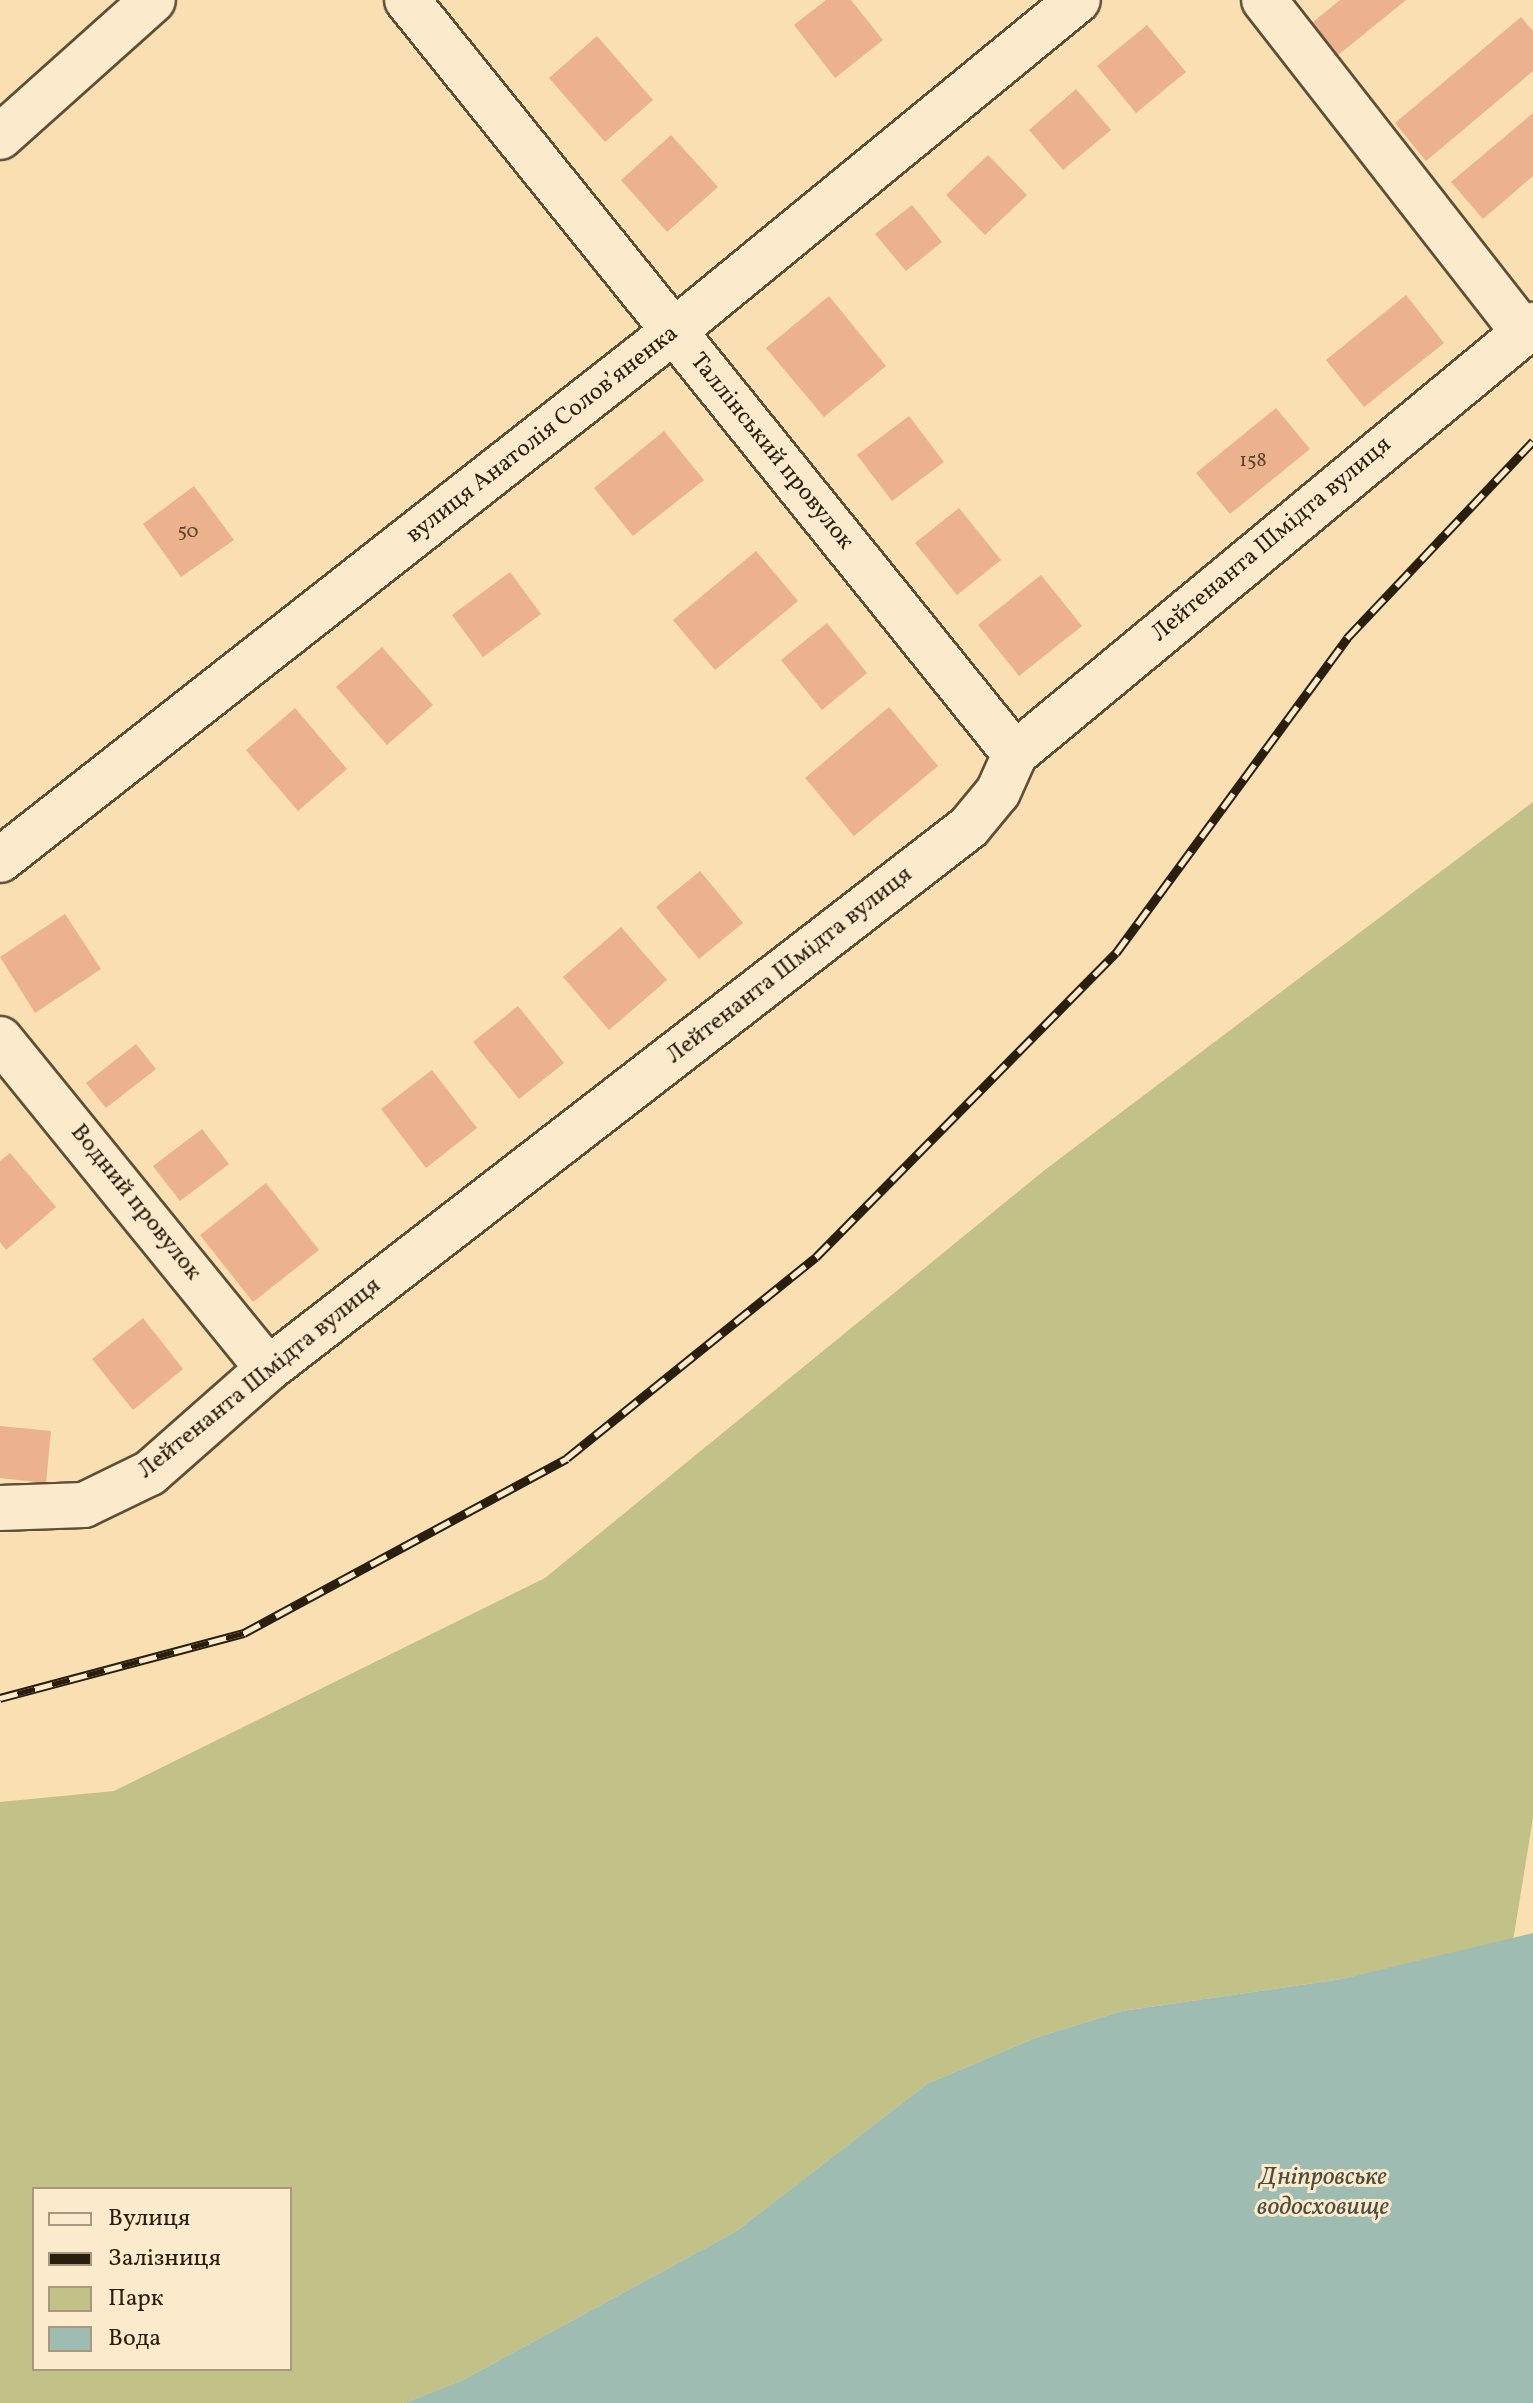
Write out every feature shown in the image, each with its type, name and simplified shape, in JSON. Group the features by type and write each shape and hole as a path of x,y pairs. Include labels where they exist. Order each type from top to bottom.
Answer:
{"street":[{"path":"0,137 153,0"},
{"name":"Таллінський провулок","path":"407,0 1015,754"},
{"name":"вулиця Анатолія Солов’яненка","path":"0,860 674,331 1078,0"},
{"name":"Лейтенанта Шмідта вулиця","path":"0,1508 84,1505 150,1473 268,1369 969,827 998,792 1015,754 1528,328 1264,0"},
{"name":"Водний провулок","path":"0,1039 268,1369"}],"green space":[{"path":"1533,802 1533,1818 1513,1941 1342,1979 1122,2011 1035,2038 927,2084 735,2232 463,2380 405,2403 0,2403 0,1802 114,1791 545,1578 1046,1169"}],"water":[{"name":"Дніпровське водосховище","path":"1533,1933 1533,2403 405,2403 463,2380 735,2232 927,2084 1035,2038 1122,2011 1342,1979"}],"building":[{"path":"826,0 851,0 883,40 835,78 794,25"},
{"path":"1340,0 1406,0 1337,56 1311,24"},
{"path":"1521,17 1533,31 1533,71 1426,161 1395,123"},
{"path":"1147,25 1186,72 1136,113 1097,66"},
{"path":"597,36 653,100 605,142 549,78"},
{"path":"1076,89 1111,130 1063,170 1029,130"},
{"path":"1533,113 1533,176 1483,219 1451,182"},
{"path":"671,135 718,187 667,232 621,180"},
{"path":"988,155 1027,195 985,235 946,195"},
{"path":"912,205 942,242 906,271 875,234"},
{"path":"1406,295 1444,343 1364,407 1326,360"},
{"path":"829,296 886,366 824,417 766,348"},
{"path":"1276,408 1310,449 1230,514 1196,473"},
{"path":"909,416 944,462 892,501 857,455"},
{"path":"664,431 704,480 633,536 594,488"},
{"path":"194,486 234,540 181,577 143,524"},
{"path":"959,508 1001,560 957,595 915,543"},
{"path":"756,551 798,601 715,670 673,620"},
{"path":"510,572 541,614 483,657 452,615"},
{"path":"1041,575 1082,626 1019,676 978,625"},
{"path":"827,623 867,673 822,710 781,660"},
{"path":"382,647 433,705 387,745 336,687"},
{"path":"889,707 938,766 854,836 805,778"},
{"path":"295,708 347,769 298,811 246,750"},
{"path":"700,871 743,923 699,959 656,907"},
{"path":"65,914 101,969 35,1013 0,957"},
{"path":"621,927 667,980 609,1030 563,977"},
{"path":"518,1006 564,1063 519,1099 473,1042"},
{"path":"136,1044 156,1069 106,1108 86,1083"},
{"path":"432,1070 477,1128 426,1168 381,1109"},
{"path":"202,1129 229,1164 180,1201 153,1166"},
{"path":"10,1153 56,1207 6,1250 0,1242 0,1161"},
{"path":"266,1183 319,1250 253,1302 200,1235"},
{"path":"143,1318 183,1369 133,1410 92,1359"},
{"path":"0,1426 51,1431 46,1483 0,1478"}],"railway":[{"path":"0,1698 244,1633 567,1458 816,1257 1116,953 1347,638 1533,441"}]}
